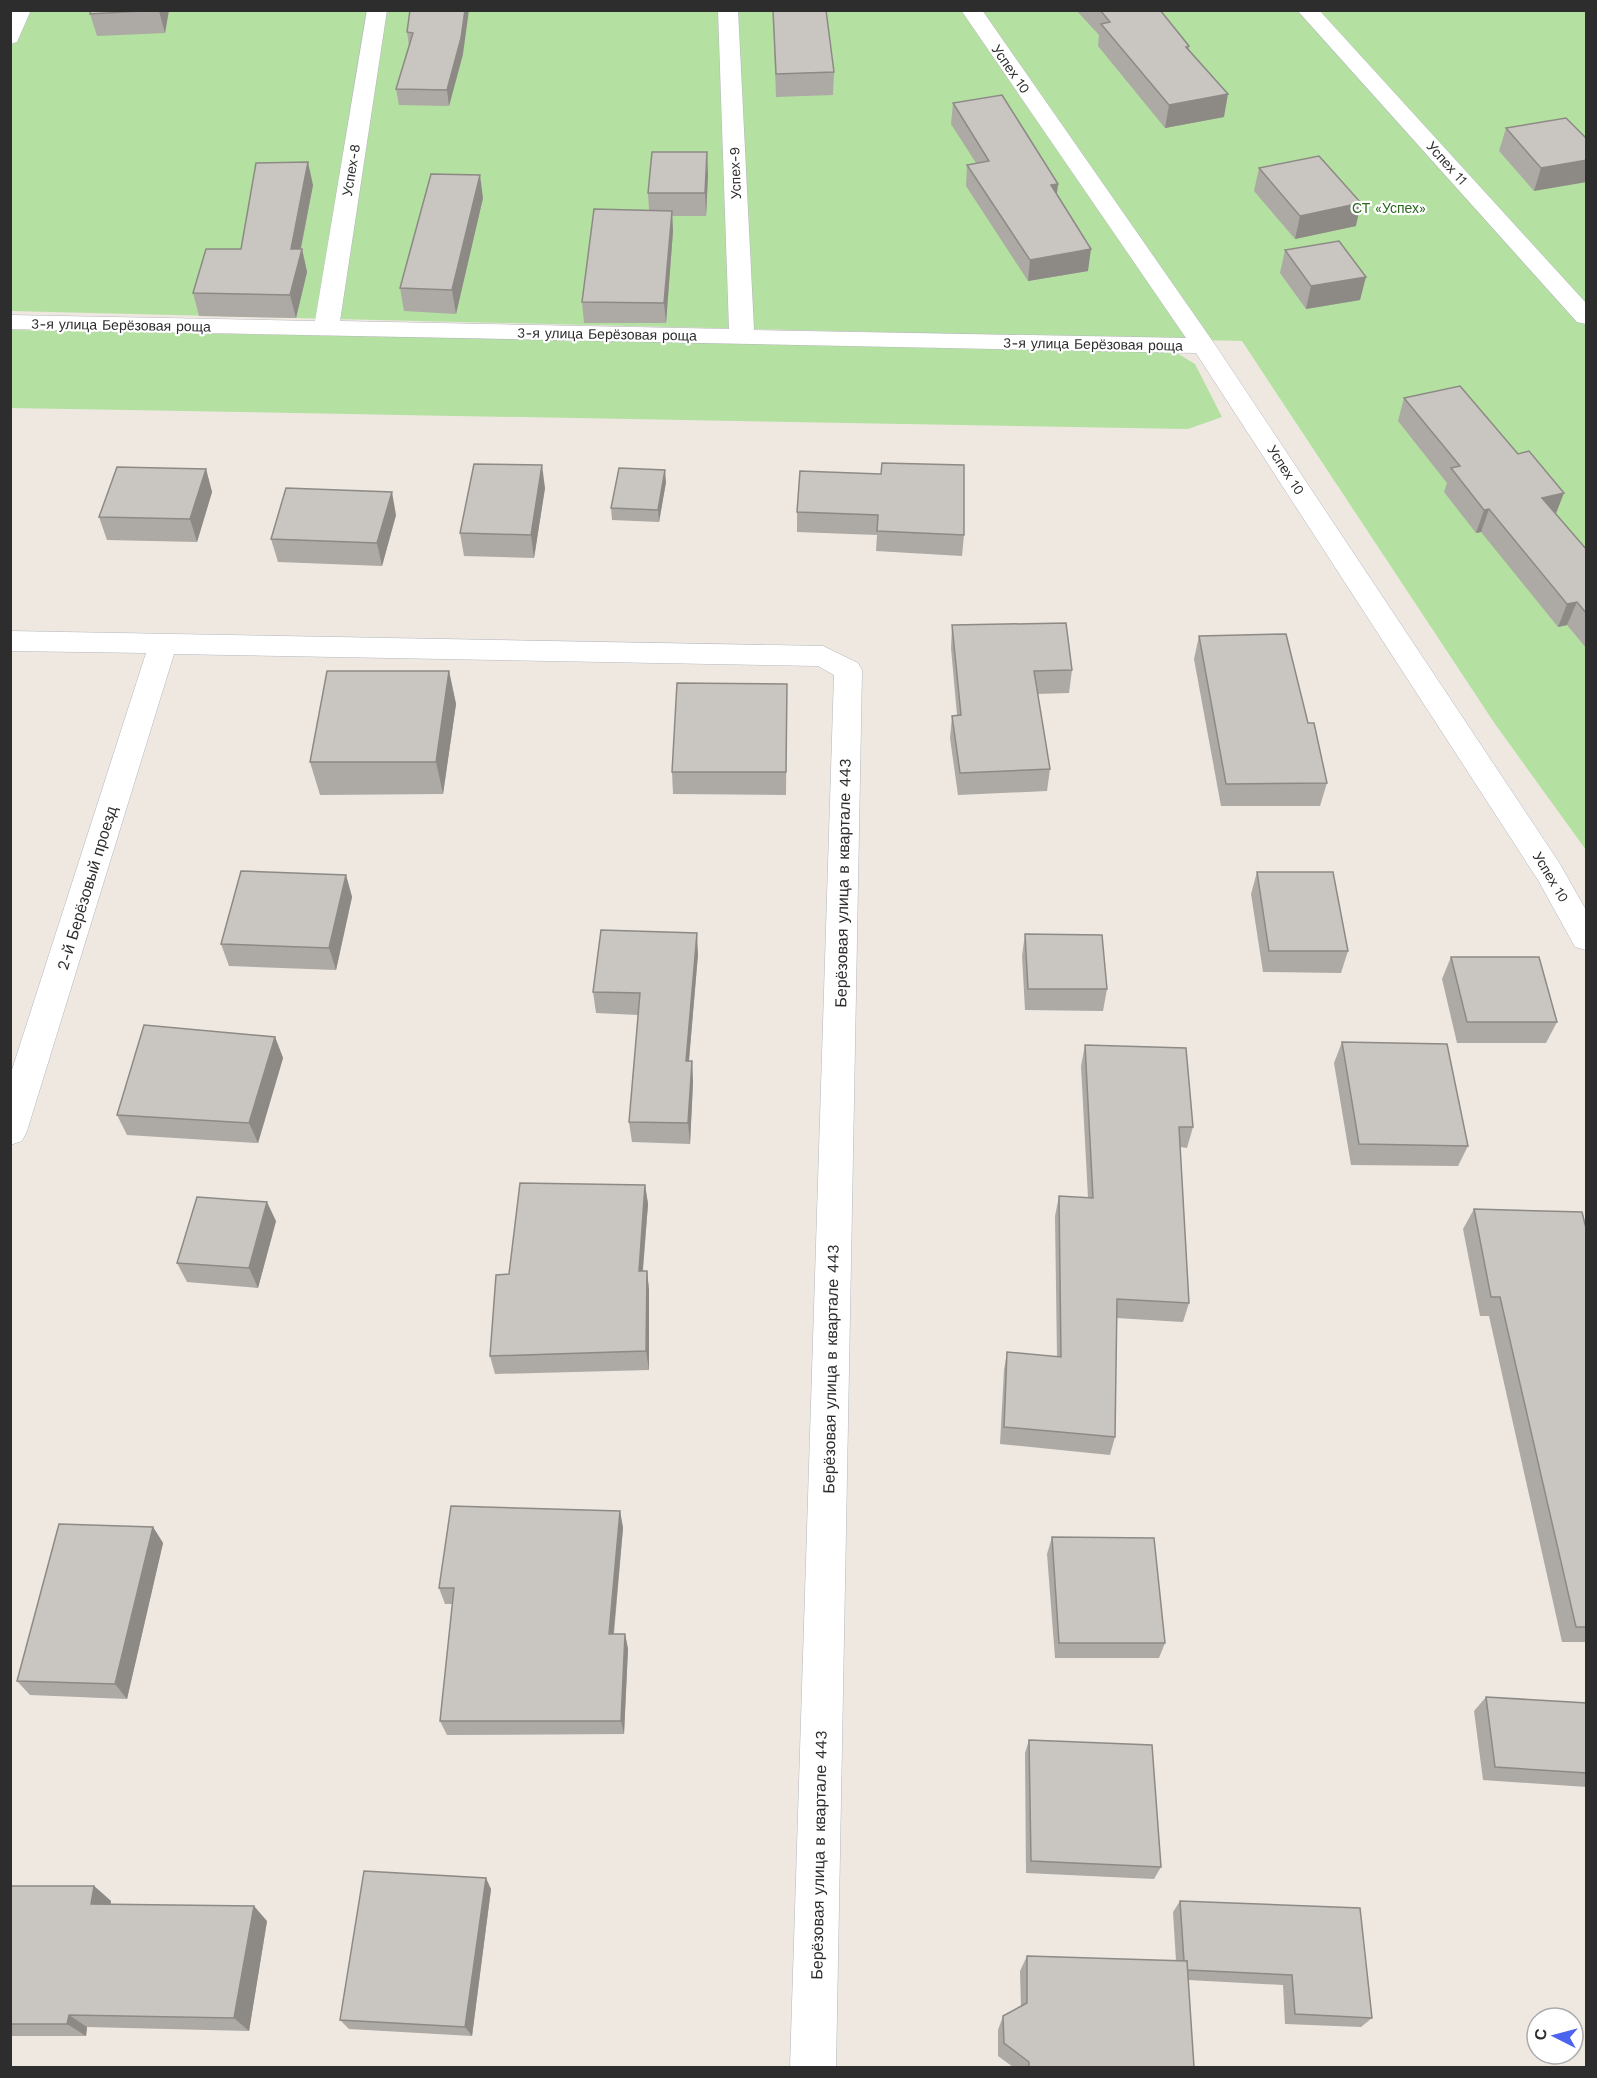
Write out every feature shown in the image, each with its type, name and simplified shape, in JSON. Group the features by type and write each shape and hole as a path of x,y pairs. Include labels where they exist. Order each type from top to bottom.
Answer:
{"street":[{"path":"10,38 21,10"},
{"name":"Успех-8","path":"326,330 377,10"},
{"name":"Успех-9","path":"728,10 741,336"},
{"name":"Успех 10","path":"970,10 1204,346 1549,872 1587,938"},
{"name":"Успех 11","path":"1307,10 1587,317"},
{"name":"3-я улица Берёзовая роща","path":"10,322 1204,346"},
{"path":"10,641 163,645"},
{"name":"Берёзовая улица в квартале 443","path":"163,645 823,656 848,670 813,2067"},
{"name":"2-й Берёзовый проезд","path":"10,1131 163,645"}],"green space":[{"name":"СТ «Успех»","path":"11,11 1586,11 1586,850 1495,724 1242,341 11,311"},
{"path":"11,330 1172,350 1195,364 1222,417 1188,429 11,408"}],"building":[{"path":"91,10 159,10 90,14"},
{"path":"410,10 465,10 461,38 447,90 396,89 413,33 407,32"},
{"path":"773,10 826,10 834,72 776,74"},
{"path":"1100,10 1160,10 1189,46 1186,47 1228,94 1169,105 1101,24 1110,22"},
{"path":"1002,95 1058,184 1051,185 1091,249 1030,260 967,165 989,161 953,103"},
{"path":"1566,118 1587,139 1587,160 1541,168 1506,128"},
{"path":"652,152 707,152 705,193 648,193"},
{"path":"1319,156 1361,203 1300,216 1259,168"},
{"path":"308,162 291,249 302,249 290,295 193,293 206,249 241,249 256,163"},
{"path":"431,174 480,175 452,290 400,288"},
{"path":"594,209 672,211 664,303 582,302"},
{"path":"1339,241 1366,277 1311,286 1285,250"},
{"path":"1460,386 1518,454 1529,451 1564,493 1542,498 1587,550 1587,614 1577,602 1567,604 1489,509 1484,510 1451,468 1460,466 1404,398"},
{"path":"882,463 964,465 964,535 877,531 878,515 797,512 800,471 881,474"},
{"path":"474,464 542,465 531,535 460,533"},
{"path":"117,467 206,469 190,519 99,517"},
{"path":"619,468 665,470 658,510 611,508"},
{"path":"286,488 392,492 377,543 271,539"},
{"path":"1066,623 1072,670 1034,671 1050,769 960,773 952,716 961,715 952,625"},
{"path":"1286,634 1308,723 1314,723 1327,783 1226,784 1199,636"},
{"path":"327,671 449,671 436,762 310,762"},
{"path":"677,683 787,684 786,772 672,772"},
{"path":"241,871 346,875 329,948 221,944"},
{"path":"1257,872 1333,872 1348,951 1269,951"},
{"path":"601,930 697,933 686,1061 692,1061 688,1123 629,1122 640,993 593,992"},
{"path":"1025,934 1102,935 1107,989 1028,989"},
{"path":"1451,957 1539,957 1557,1022 1467,1022"},
{"path":"144,1025 275,1037 249,1123 117,1115"},
{"path":"1342,1042 1447,1044 1468,1146 1359,1144"},
{"path":"1085,1045 1186,1048 1193,1127 1179,1127 1189,1303 1117,1299 1115,1437 1004,1427 1007,1352 1061,1357 1059,1196 1093,1198"},
{"path":"520,1183 645,1185 639,1271 647,1271 646,1351 490,1356 496,1275 509,1274"},
{"path":"197,1197 267,1202 249,1268 177,1263"},
{"path":"1474,1209 1582,1212 1587,1232 1587,1627 1576,1627 1500,1297 1491,1297"},
{"path":"451,1506 620,1511 609,1634 625,1634 621,1721 440,1721 454,1588 439,1588"},
{"path":"59,1524 153,1527 115,1684 17,1681"},
{"path":"1052,1537 1154,1538 1165,1643 1059,1643"},
{"path":"1486,1697 1587,1703 1587,1773 1495,1767"},
{"path":"1029,1740 1152,1745 1161,1867 1031,1861"},
{"path":"364,1871 486,1878 465,2027 340,2020"},
{"path":"10,1886 94,1886 91,1904 254,1906 234,2018 69,2015 67,2024 10,2024"},
{"path":"1180,1901 1360,1908 1372,2018 1295,2014 1292,1975 1187,1970 1187,1961 1184,1961"},
{"path":"1027,1956 1187,1961 1194,2067 1029,2067 1029,2062 1004,2043 1003,2016 1027,2003"}]}
